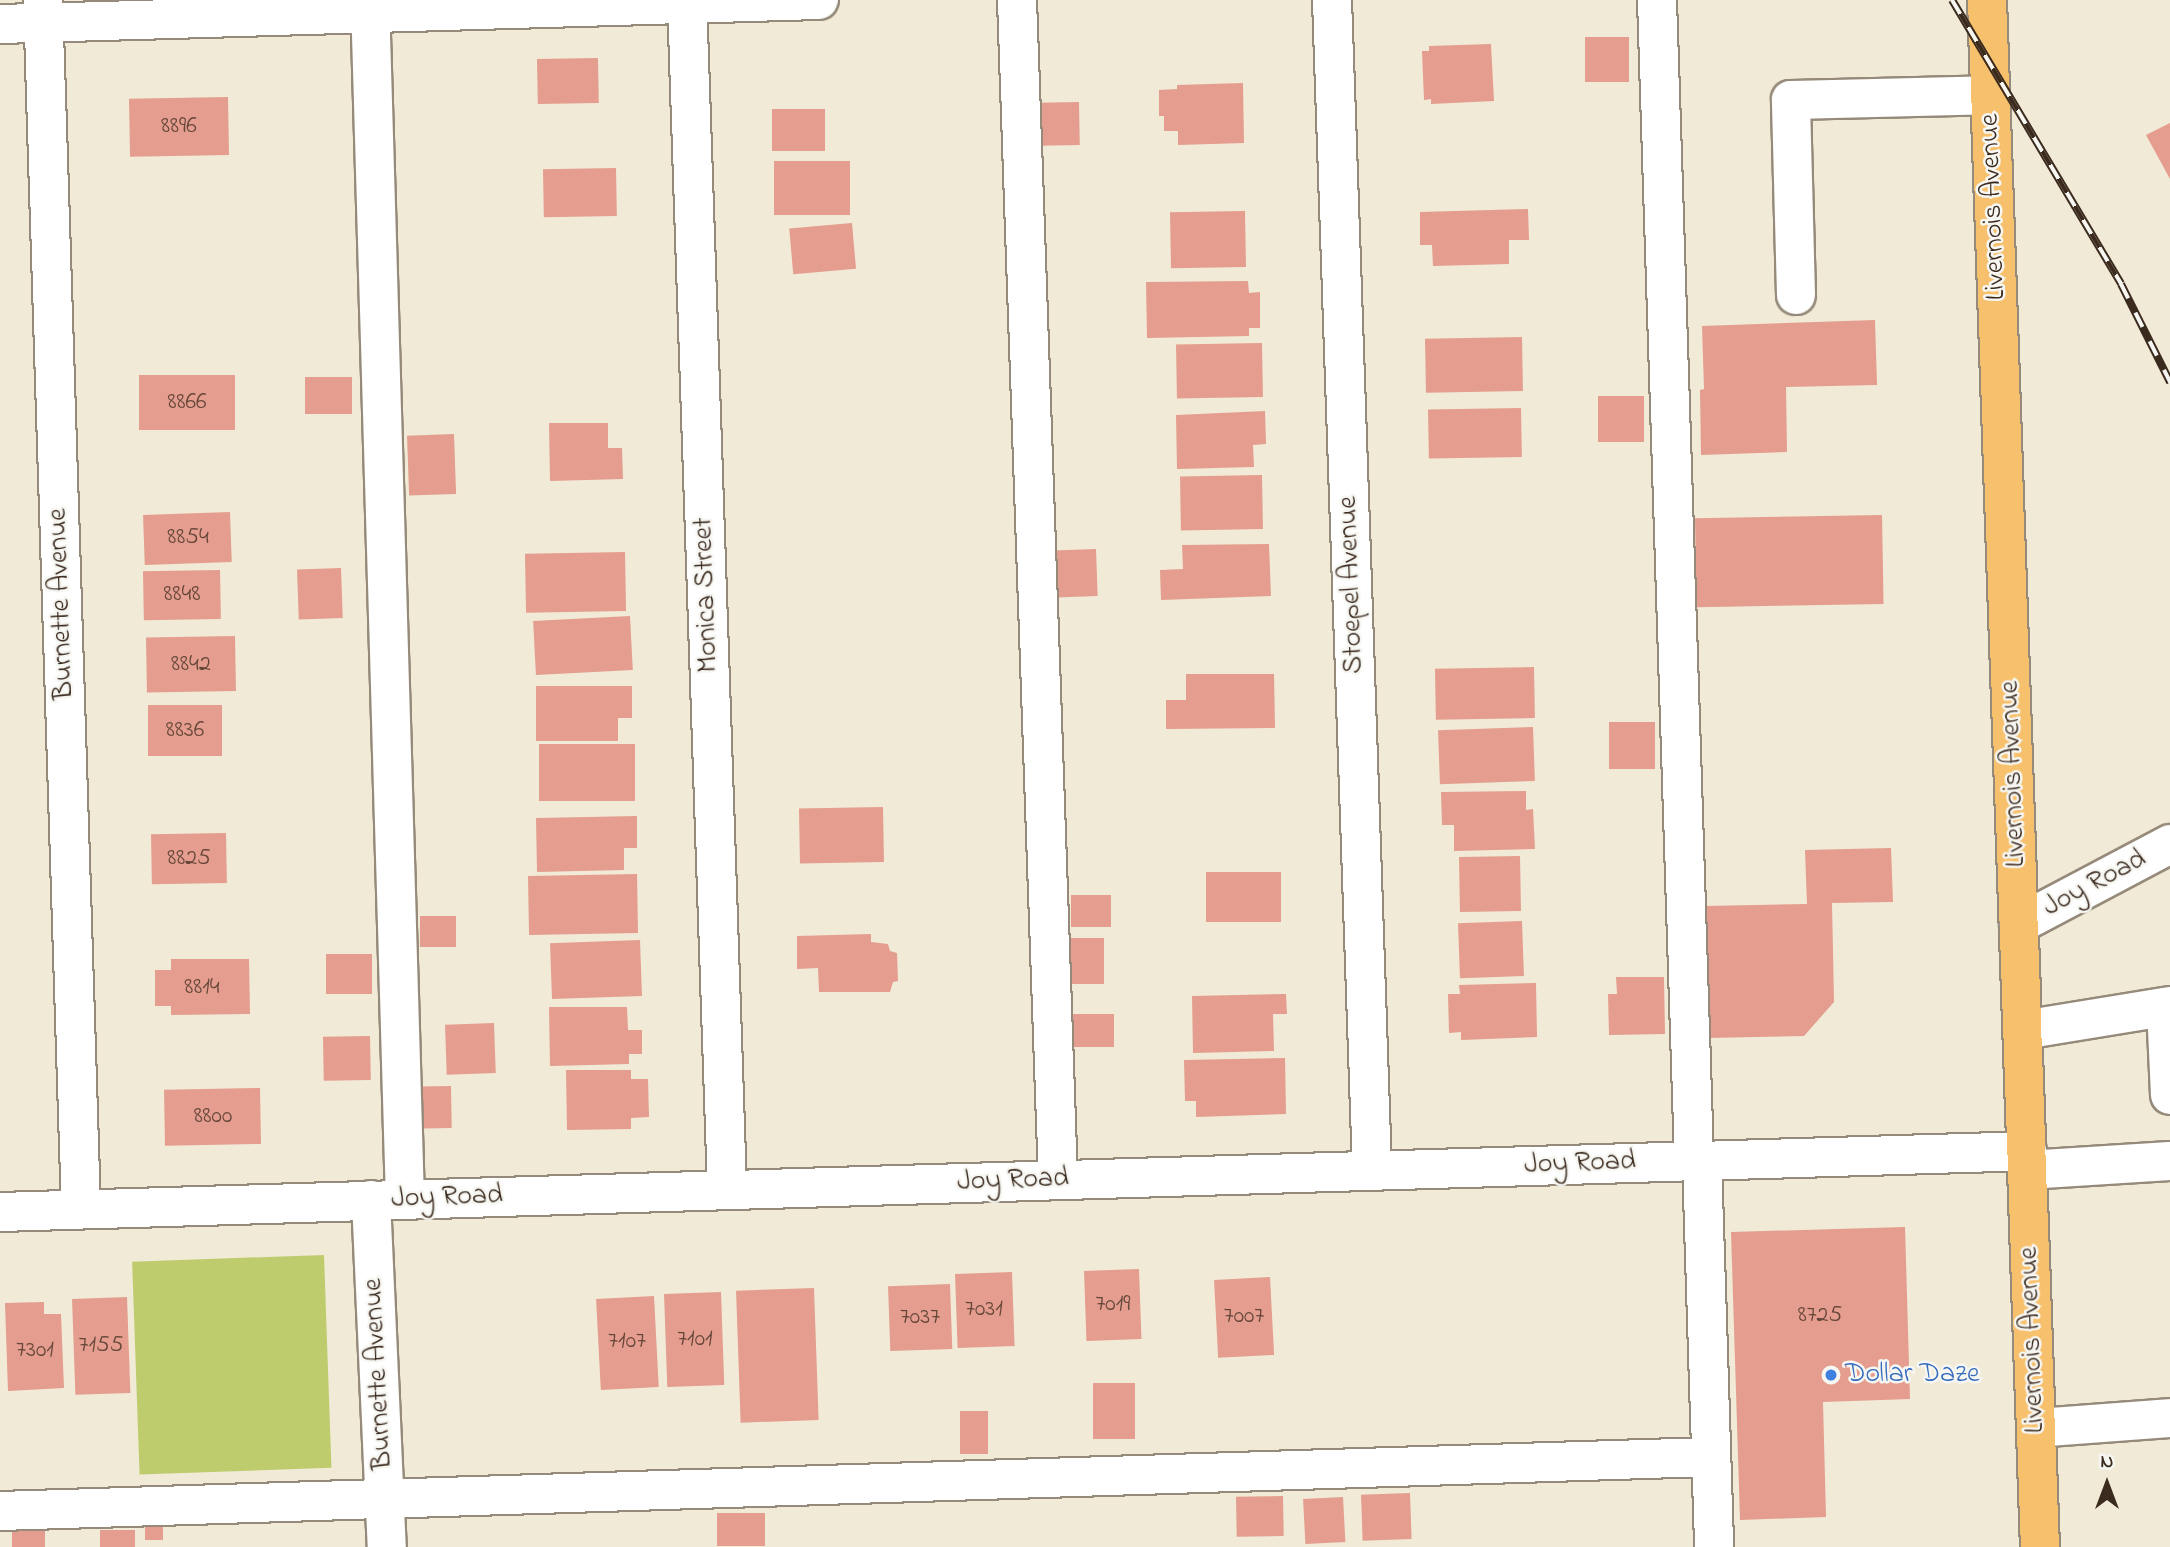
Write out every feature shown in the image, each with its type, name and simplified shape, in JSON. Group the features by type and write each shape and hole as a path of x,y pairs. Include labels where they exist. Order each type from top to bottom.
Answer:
{"main road":[{"name":"Livernois Avenue","path":"1987,0 2040,1547"}],"street":[{"path":"0,24 44,11 819,0"},
{"path":"1017,0 1058,1180"},
{"name":"Stoepel Avenue","path":"1332,0 1372,1170"},
{"path":"1657,0 1714,1547"},
{"name":"Monica Street","path":"687,2 727,1189"},
{"name":"Burnette Avenue","path":"370,7 388,1200 384,1499 387,1547"},
{"name":"Burnette Avenue","path":"44,11 81,1209"},
{"path":"1796,295 1791,100 1990,95"},
{"name":"Joy Road","path":"2019,924 2170,844"},
{"path":"2023,1030 2168,1006 2170,1095"},
{"name":"Joy Road","path":"0,1212 1698,1161 2170,1161"},
{"path":"2037,1428 2170,1418"},
{"path":"0,1511 1712,1457"}],"green space":[{"path":"324,1255 331,1468 140,1475 132,1262"}],"building":[{"path":"1585,37 1629,37 1629,82 1585,82"},
{"path":"1491,44 1494,101 1431,104 1431,99 1424,100 1422,51 1429,51 1429,46"},
{"path":"598,58 599,103 538,104 537,59"},
{"path":"1243,83 1244,143 1178,145 1178,131 1164,131 1164,116 1159,116 1159,90 1177,89 1177,85"},
{"path":"228,97 229,155 130,157 129,99"},
{"path":"1079,102 1080,145 1039,146 1038,103"},
{"path":"772,109 825,109 825,151 772,151"},
{"path":"2170,123 2170,179 2146,135"},
{"path":"774,161 850,161 850,215 774,215"},
{"path":"616,168 617,216 544,217 543,169"},
{"path":"1528,209 1529,240 1509,240 1509,264 1433,266 1432,245 1420,245 1420,212"},
{"path":"1245,211 1246,267 1171,268 1170,212"},
{"path":"852,223 856,269 793,274 789,228"},
{"path":"1248,281 1249,293 1260,292 1260,328 1249,328 1249,336 1147,338 1146,282"},
{"path":"1875,320 1877,385 1786,387 1787,452 1701,455 1700,390 1704,389 1702,326"},
{"path":"1522,337 1523,391 1426,393 1425,339"},
{"path":"1262,343 1263,397 1177,398 1176,345"},
{"path":"139,375 235,375 235,430 139,430"},
{"path":"305,377 352,377 352,414 305,414"},
{"path":"1598,396 1644,396 1644,442 1598,442"},
{"path":"1521,408 1522,457 1429,459 1428,410"},
{"path":"1265,411 1266,444 1253,445 1254,467 1177,469 1176,415"},
{"path":"549,423 608,423 608,448 622,448 623,479 550,481"},
{"path":"454,434 456,494 409,496 407,436"},
{"path":"1262,475 1263,529 1181,530 1180,476"},
{"path":"230,512 232,562 145,565 143,515"},
{"path":"1882,515 1884,604 1697,607 1695,518"},
{"path":"1269,544 1271,596 1161,600 1160,570 1183,569 1182,545"},
{"path":"1096,549 1098,596 1056,597 1054,550"},
{"path":"625,552 626,611 526,613 525,554"},
{"path":"341,568 343,618 299,620 297,570"},
{"path":"220,570 221,619 144,620 143,571"},
{"path":"630,616 633,670 536,675 533,621"},
{"path":"235,636 236,691 147,693 146,638"},
{"path":"1534,667 1535,718 1436,720 1435,669"},
{"path":"1186,674 1274,674 1275,728 1166,729 1166,700 1186,700"},
{"path":"536,686 632,686 632,718 618,718 618,741 536,741"},
{"path":"148,705 222,705 222,756 148,756"},
{"path":"1609,722 1655,722 1655,769 1609,769"},
{"path":"1533,727 1535,781 1440,784 1438,730"},
{"path":"539,744 635,744 635,801 539,801"},
{"path":"1526,791 1526,810 1533,809 1535,849 1454,851 1454,825 1442,825 1441,792"},
{"path":"883,807 884,862 800,863 799,808"},
{"path":"637,816 637,848 624,848 624,870 537,872 536,818"},
{"path":"226,833 227,883 152,884 151,834"},
{"path":"1891,848 1893,902 1832,903 1834,1002 1804,1036 1708,1038 1704,906 1807,904 1805,850"},
{"path":"1520,856 1521,911 1460,912 1459,857"},
{"path":"1206,872 1281,872 1281,922 1206,922"},
{"path":"637,874 638,933 529,935 528,876"},
{"path":"1071,895 1111,895 1111,927 1071,927"},
{"path":"420,916 456,916 456,947 420,947"},
{"path":"1522,921 1524,976 1460,978 1458,923"},
{"path":"871,934 871,942 888,944 890,951 897,953 898,981 893,982 890,992 819,992 818,968 797,969 797,936"},
{"path":"1065,938 1104,938 1104,984 1065,984"},
{"path":"640,940 642,996 552,999 550,943"},
{"path":"326,954 372,954 372,994 326,994"},
{"path":"171,959 249,959 250,1014 171,1015 171,1006 155,1006 155,970 171,970"},
{"path":"1616,977 1664,977 1665,1034 1609,1035 1608,994 1617,994"},
{"path":"1536,983 1537,1037 1461,1040 1461,1032 1449,1033 1448,994 1460,994 1459,985"},
{"path":"1286,994 1287,1014 1273,1014 1274,1051 1193,1053 1192,996"},
{"path":"549,1007 627,1007 628,1030 642,1030 642,1054 629,1054 629,1064 550,1066"},
{"path":"1070,1014 1114,1014 1114,1047 1070,1047"},
{"path":"494,1023 496,1073 447,1075 445,1025"},
{"path":"370,1036 371,1080 324,1081 323,1037"},
{"path":"1285,1058 1286,1114 1196,1117 1196,1101 1185,1101 1184,1060"},
{"path":"566,1070 631,1070 631,1079 648,1079 649,1117 631,1118 631,1129 567,1130"},
{"path":"451,1086 452,1128 423,1128 422,1087"},
{"path":"260,1088 261,1144 165,1146 164,1090"},
{"path":"1905,1227 1910,1399 1823,1402 1826,1517 1740,1520 1731,1232"},
{"path":"1139,1269 1141,1339 1086,1341 1084,1271"},
{"path":"1012,1272 1015,1346 958,1348 955,1274"},
{"path":"1270,1277 1274,1355 1218,1358 1214,1280"},
{"path":"950,1284 952,1349 890,1351 888,1286"},
{"path":"814,1288 819,1420 741,1423 736,1291"},
{"path":"721,1292 724,1385 667,1387 664,1294"},
{"path":"654,1296 659,1387 601,1390 596,1299"},
{"path":"127,1297 130,1393 75,1395 72,1299"},
{"path":"44,1302 44,1314 61,1314 64,1388 8,1391 5,1303"},
{"path":"1093,1383 1135,1383 1135,1439 1093,1439"},
{"path":"960,1411 988,1411 988,1454 960,1454"},
{"path":"1410,1493 1412,1539 1363,1541 1361,1495"},
{"path":"1283,1496 1284,1536 1237,1537 1236,1497"},
{"path":"1343,1497 1345,1542 1305,1544 1303,1499"},
{"path":"717,1513 765,1513 765,1546 717,1546"},
{"path":"145,1525 163,1525 163,1540 145,1540"},
{"path":"12,1528 45,1528 45,1547 12,1547"},
{"path":"100,1530 135,1530 135,1547 100,1547"}],"railway":[{"path":"1952,0 2121,284 2170,382"}],"place":[{"name":"Dollar Daze","path":"1831,1375"}]}
